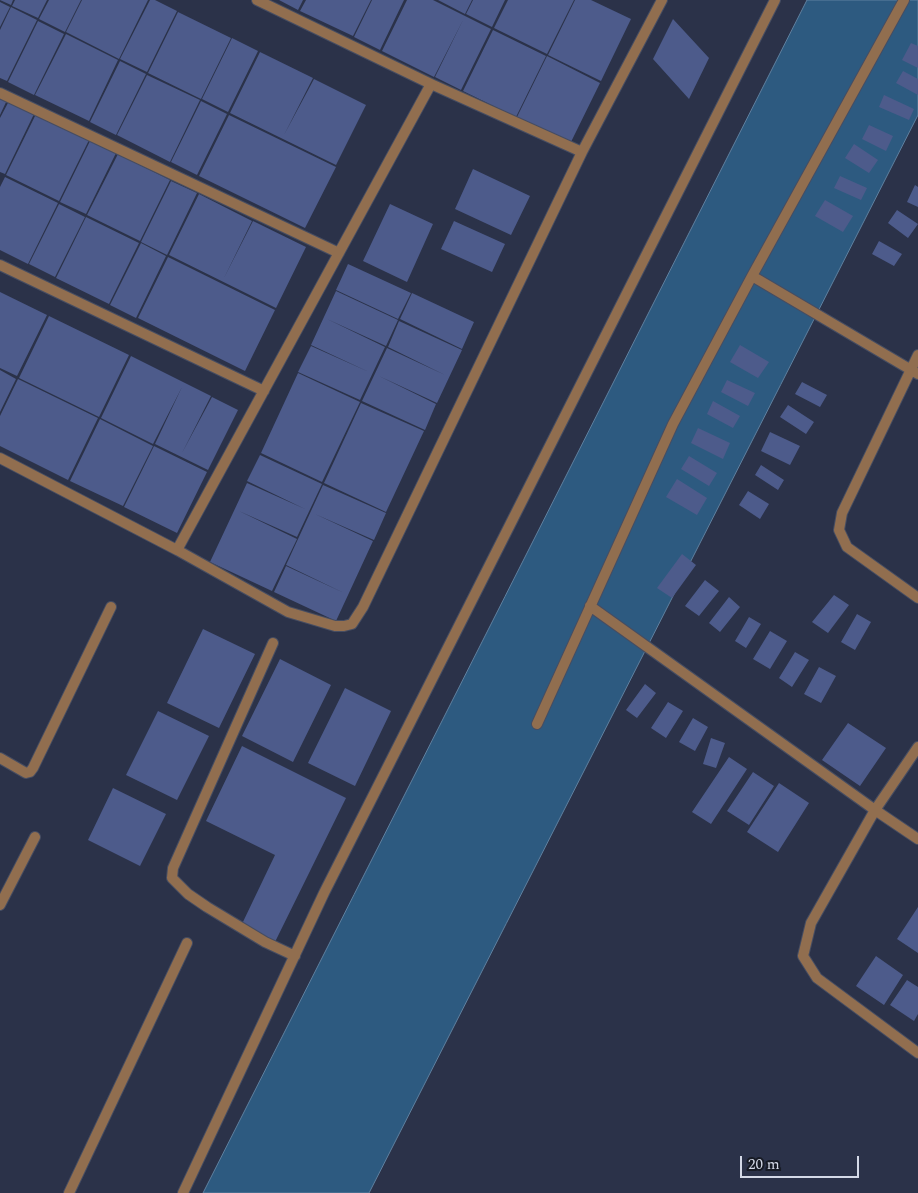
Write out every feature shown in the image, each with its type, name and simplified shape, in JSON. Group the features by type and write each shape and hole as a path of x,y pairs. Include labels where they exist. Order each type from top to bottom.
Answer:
{"street":[{"path":"257,0 432,84 582,152"},
{"path":"0,458 177,550 288,612 335,626 352,624 363,607 582,152 662,0"},
{"path":"183,1193 329,885 775,0"},
{"path":"537,724 673,424 904,0"},
{"path":"177,550 432,84"},
{"path":"0,92 339,253"},
{"path":"0,265 264,391"},
{"path":"752,276 914,372"},
{"path":"918,355 914,372 842,513 839,530 846,547 918,598"},
{"path":"590,606 918,839"},
{"path":"0,758 26,773 30,772 33,768 111,607"},
{"path":"273,643 172,868 172,878 188,894 207,908 265,942 295,956"},
{"path":"918,747 875,810 811,923 803,956 817,978 918,1053"},
{"path":"0,904 35,837"},
{"path":"68,1193 187,943"}],"water":[{"path":"807,0 918,0 918,115 369,1193 203,1193"}],"building":[{"path":"0,0 13,0 11,5"},
{"path":"15,0 47,0 38,18 12,6"},
{"path":"49,0 81,0 65,32 39,19"},
{"path":"82,0 148,0 119,59 66,32"},
{"path":"150,0 155,0 177,11 147,72 120,59"},
{"path":"279,0 303,0 298,10"},
{"path":"306,0 371,0 353,36 300,11"},
{"path":"372,0 404,0 380,50 354,37"},
{"path":"407,0 433,0 491,29 461,90 435,77 463,20 434,77 382,51"},
{"path":"438,0 472,0 465,14"},
{"path":"473,0 505,0 492,27 466,14"},
{"path":"508,0 574,0 547,54 494,28"},
{"path":"575,0 591,0 631,19 601,81 548,55"},
{"path":"0,2 10,7 0,27"},
{"path":"11,7 37,20 7,81 0,78 0,30"},
{"path":"178,12 231,38 201,99 148,73"},
{"path":"673,19 709,58 689,99 653,59"},
{"path":"38,21 64,34 34,95 8,82"},
{"path":"493,30 546,56 516,117 463,91"},
{"path":"66,34 118,60 89,121 35,95"},
{"path":"232,38 258,51 228,112 202,99"},
{"path":"911,43 918,46 918,68 902,60"},
{"path":"260,52 313,78 284,135 314,79 366,105 336,165 230,113"},
{"path":"547,56 600,83 570,144 517,117"},
{"path":"120,61 146,74 116,135 90,122"},
{"path":"903,71 918,79 918,95 896,83"},
{"path":"147,75 200,100 170,162 117,135"},
{"path":"884,95 914,109 909,120 879,107"},
{"path":"0,96 7,100 0,115"},
{"path":"9,101 34,114 5,174 0,172 0,118"},
{"path":"201,101 227,114 197,175 171,162"},
{"path":"36,114 89,140 59,201 6,175"},
{"path":"229,115 336,167 305,228 199,176"},
{"path":"869,125 893,136 886,151 862,139"},
{"path":"90,141 116,153 86,214 60,202"},
{"path":"854,144 878,160 869,173 845,158"},
{"path":"118,154 170,180 140,241 87,215"},
{"path":"473,169 530,196 511,235 455,209"},
{"path":"840,176 867,188 861,200 834,188"},
{"path":"5,177 58,203 28,264 0,250 0,187"},
{"path":"171,181 197,193 167,255 141,242"},
{"path":"915,185 918,187 918,207 907,202"},
{"path":"199,194 252,221 224,278 253,221 306,247 276,308 169,255"},
{"path":"825,200 853,216 843,232 815,216"},
{"path":"59,204 85,217 55,277 29,264"},
{"path":"390,204 433,224 407,282 363,261"},
{"path":"897,210 918,224 908,238 888,223"},
{"path":"86,217 139,243 109,304 56,278"},
{"path":"454,221 505,244 492,272 441,249"},
{"path":"879,241 902,254 894,266 872,254"},
{"path":"141,243 166,256 136,318 110,305"},
{"path":"168,257 275,310 245,371 138,318"},
{"path":"348,264 411,293 398,319 336,290"},
{"path":"336,291 398,320 386,346 327,319 385,347 360,400 298,372 311,346 369,372 311,345"},
{"path":"0,292 47,315 17,376 0,368"},
{"path":"412,293 474,322 462,349 400,319"},
{"path":"49,316 129,355 99,417 19,378"},
{"path":"399,321 462,350 437,403 379,376 436,404 425,430 362,401 387,348 445,375 388,347"},
{"path":"740,345 769,362 758,378 730,362"},
{"path":"131,356 211,396 182,453 212,397 238,410 208,470 155,444 182,387 153,444 101,418"},
{"path":"0,370 16,379 0,412"},
{"path":"298,373 360,402 322,482 261,453"},
{"path":"18,379 98,418 68,480 0,446 0,416"},
{"path":"727,380 755,393 748,406 721,392"},
{"path":"802,382 827,395 820,407 795,394"},
{"path":"713,401 740,416 733,428 707,414"},
{"path":"361,403 424,431 386,512 324,483"},
{"path":"788,405 814,422 806,434 780,417"},
{"path":"100,419 153,446 123,506 70,481"},
{"path":"698,428 730,443 723,459 691,443"},
{"path":"770,432 800,446 790,465 761,451"},
{"path":"154,446 207,472 177,533 124,507"},
{"path":"260,455 322,484 297,537 239,511 297,539 272,591 210,562 247,483 305,509 247,481"},
{"path":"689,456 717,473 709,486 681,469"},
{"path":"761,465 784,480 778,490 755,475"},
{"path":"677,479 707,498 697,515 666,497"},
{"path":"323,485 386,513 374,540 315,514 373,541 336,621 274,592 286,566 344,593 286,565"},
{"path":"748,491 769,504 760,519 739,505"},
{"path":"682,554 696,565 672,598 657,588"},
{"path":"705,580 719,591 699,616 685,606"},
{"path":"834,595 849,605 828,633 812,622"},
{"path":"729,597 740,607 720,632 709,623"},
{"path":"857,614 871,622 855,650 841,642"},
{"path":"749,617 761,624 746,648 735,641"},
{"path":"203,629 255,654 219,728 167,703"},
{"path":"770,631 787,641 770,669 753,659"},
{"path":"795,652 809,660 792,687 779,678"},
{"path":"280,659 331,685 293,762 242,736"},
{"path":"819,667 836,676 821,703 804,694"},
{"path":"645,684 656,693 637,718 626,710"},
{"path":"345,688 391,711 355,786 308,763"},
{"path":"668,702 683,711 666,738 651,728"},
{"path":"158,711 209,736 177,800 126,775"},
{"path":"693,718 708,727 695,751 679,742"},
{"path":"848,723 886,748 860,786 822,760"},
{"path":"711,738 725,743 716,768 703,764"},
{"path":"242,746 346,798 274,944 241,926 275,855 206,821"},
{"path":"729,757 747,769 711,824 692,812"},
{"path":"753,772 774,786 749,825 727,811"},
{"path":"779,783 809,803 778,852 747,832"},
{"path":"113,788 166,814 140,866 88,840"},
{"path":"918,907 918,953 897,939"},
{"path":"876,956 903,975 884,1005 856,986"},
{"path":"907,980 918,987 918,1014 914,1021 890,1005"}]}
